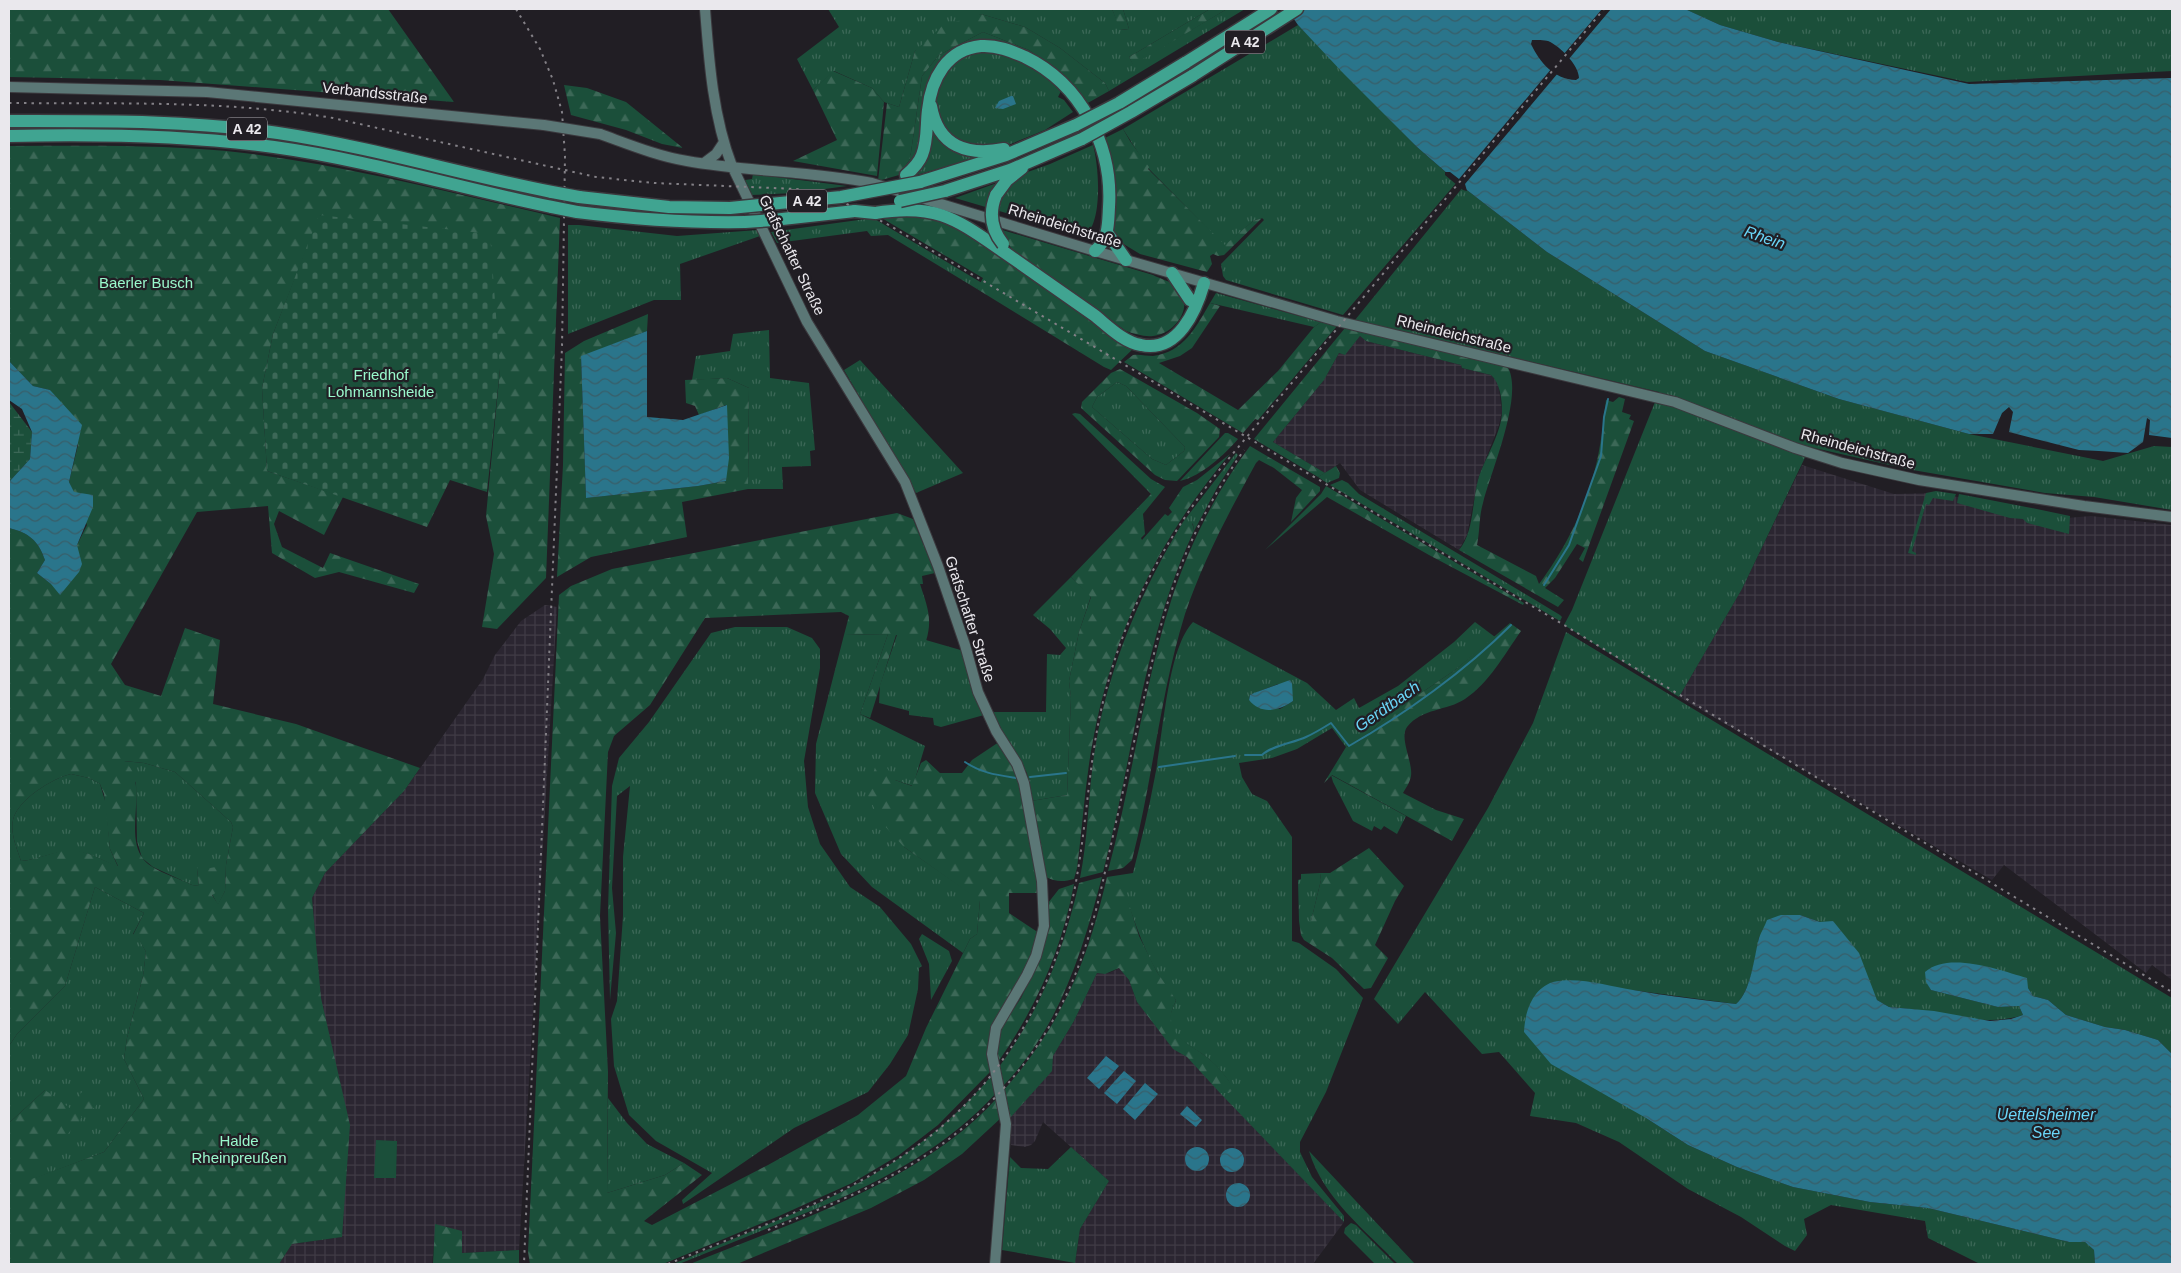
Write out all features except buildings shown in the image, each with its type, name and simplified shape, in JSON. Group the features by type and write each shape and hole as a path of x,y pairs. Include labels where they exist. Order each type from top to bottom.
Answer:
{"highway":[{"name":"A 42","path":"9,121 127,121 230,127 330,142 579,197 669,207 730,208 841,198 920,182 1006,155 1045,140 1076,125 1144,88 1271,9"},
{"name":"A 42","path":"9,136 139,136 274,147 362,163 552,207 627,218 745,222 872,211 900,201 945,190 1034,160 1082,138 1154,100 1297,9"},
{"path":"882,190 906,175 918,162 922,154 927,136 930,98 934,82 942,67 960,52 984,46 1000,48 1019,54 1053,75 1081,105 1092,122 1100,142 1110,196 1108,234 1095,251"},
{"path":"930,98 939,128 950,141 963,149 983,152 1045,140"},
{"path":"1018,261 996,234 992,218 996,195 1007,180 1034,160"},
{"path":"1095,251 1104,205 1107,172"},
{"path":"872,211 916,210 935,213 955,220 1018,261 1130,342 1143,346 1150,346 1169,340 1183,329 1200,298 1204,283"},
{"path":"1108,234 1126,260"},
{"path":"1172,273 1190,300"},
{"path":"1116,331 1131,338 1144,340 1159,339 1166,336 1179,326 1184,319 1193,293 1204,283"}],"main road":[{"name":"Grafschafter Straße","path":"705,9 710,68 724,142 732,166 807,322 905,482 938,566 981,699 996,731 1017,764 1024,783 1042,882 1044,926 1036,956 996,1028 992,1046 1006,1124 995,1264"},
{"name":"Verbandsstraße","path":"9,87 207,92 544,125 600,134 668,157 732,166"},
{"path":"704,163 719,151 724,142"},
{"name":"Rheindeichstraße","path":"732,166 837,176 872,183 1095,251 1337,321 1675,402 1795,448 1877,472 2084,506 2172,517"}],"shaded area":[{"path":"1360,336 1366,341 1461,365 1462,368 1491,375 1498,382 1502,411 1499,425 1478,479 1467,535 1459,550 1360,490 1340,463 1325,473 1273,442 1324,380 1339,353 1345,354"},
{"path":"1802,465 1894,494 1937,493 2067,518 2091,516 2172,525 2172,980 2152,965 2146,973 2004,865 1992,880 1679,697 1742,589"},
{"path":"545,605 557,607 519,1250 461,1253 436,1224 432,1264 279,1264 292,1244 341,1237 312,898 325,873 404,791 483,679 495,655 521,621"},
{"path":"1120,968 1129,980 1137,1002 1173,1048 1187,1057 1344,1222 1313,1264 1075,1264 1080,1229 1109,1181 1043,1122 1035,1141 1031,1145 1025,1147 1011,1145 1010,1118 1051,1071 1053,1056 1074,1021 1097,973 1109,973"}],"green space":[{"path":"9,9 388,9 454,102 160,80 9,77"},
{"path":"828,9 1112,9 1121,30 1129,29 1123,9 1210,9 1129,57 1133,64 1227,9 1245,9 1109,91 1105,83 1060,48 1025,27 981,14 915,51 899,107 884,102 872,88 834,71 813,90 797,59 839,27"},
{"path":"1112,9 1123,9 1129,29 1120,30"},
{"path":"1210,9 1227,9 1133,65 1129,57"},
{"path":"1685,9 2172,9 2172,71 1967,82 1778,42 1720,25"},
{"path":"981,14 1025,27 1060,48 1105,83 1109,91 1086,104 1062,75 1029,50 983,32 939,55 922,76 910,159 899,175 878,181 887,103 899,107 915,51 942,26"},
{"path":"1298,25 1417,147 1457,182 1343,315 1226,280 1223,276 1221,264 1264,220 1262,218 1253,221 1225,246 1148,168 1123,129"},
{"path":"983,32 1029,50 1062,75 1062,89 1058,97 1064,100 1073,112 1045,130 979,157 910,177 899,175 910,159 922,76 939,55"},
{"path":"833,71 872,88 884,102 877,176 793,161 837,140 813,90"},
{"path":"564,85 587,88 626,102 683,148 662,144 626,130 571,115"},
{"path":"1123,129 1149,167 1148,169 1225,245 1253,221 1262,218 1224,255 1218,256 1213,254 1210,256 1212,264 1207,272 1140,254 1112,237 1103,139"},
{"path":"1093,145 1098,179 1097,207 1091,229 1085,236 955,198 1050,164"},
{"path":"9,146 156,147 244,153 363,173 560,218 546,578 497,629 482,627 494,554 486,516 500,369 320,215 273,334 262,388 267,471 343,497 324,535 279,511 274,524 282,547 323,568 330,553 419,584 414,593 339,572 315,578 272,553 268,506 197,512 111,664 125,685 161,696 185,628 220,640 213,704 296,724 420,768 404,791 325,873 312,898 321,998 350,1125 342,1237 292,1244 279,1264 9,1264 9,1123 45,1090 82,1117 29,1180 104,1152 144,1099 124,1059 127,1038 143,976 146,952 138,938 133,935 144,913 95,887 65,986 17,1034 9,1046 9,528 22,532 36,542 45,560 37,573 51,584 77,545 87,525 69,482 78,445 50,390 33,386 9,361","holes":["124,761 144,763 175,772 231,822 233,827 226,865 225,891 218,904 212,895 219,891 221,884 221,875 216,867 210,868 204,862 199,863 197,869 199,886 192,885 160,871 144,860 138,849 135,837 135,782 132,770","71,774 89,778 100,784 104,794 110,849 118,866 90,854 72,850 21,861 12,830 16,812 37,791 55,780"]},
{"path":"753,174 847,186 795,193 751,195 745,180 752,179"},
{"path":"1463,187 1547,252 1705,351 1839,399 1969,434 2103,461 2154,446 2172,447 2172,510 2094,497 2045,493 1907,469 1810,447 1742,589 1679,697 1564,625 1572,610 1659,392 1355,320"},
{"name":"Friedhof Lohmannsheide","path":"319,215 490,234 500,369 487,492 450,480 427,527 267,471 262,388 273,334"},
{"path":"897,215 930,217 961,229 1135,347 1111,370 1104,367 977,289 983,278 880,217"},
{"path":"873,218 982,283 977,289 888,235 871,236 867,231 777,243 771,232"},
{"path":"568,225 677,236 758,230 760,236 680,264 681,300 654,300 568,334"},
{"path":"999,229 1153,275 1173,284 1178,287 1183,295 1183,311 1180,318 1169,330 1153,336 1126,331 1013,251"},
{"path":"1216,293 1321,322 1314,327 1210,303"},
{"path":"1210,303 1220,306 1192,348 1180,356 1159,363 1238,410 1278,371 1314,327 1321,322 1337,326 1258,420 1255,419 1243,433 1124,362 1133,355 1153,356 1164,354 1181,344 1200,321"},
{"path":"648,314 647,331 581,357 586,498 698,486 726,481 726,405 699,415 695,406 686,403 685,380 727,378 749,388 748,489 682,502 687,537 591,557 557,577 563,465 565,353 584,341"},
{"path":"1345,328 1507,366 1511,378 1512,394 1509,413 1505,433 1482,508 1477,545 1536,576 1539,584 1569,536 1585,500 1596,464 1606,400 1613,402 1619,397 1625,399 1622,412 1631,415 1629,419 1634,421 1583,562 1579,559 1585,548 1577,544 1555,578 1545,588 1564,600 1558,607 1459,550 1464,543 1470,526 1478,480 1496,437 1501,419 1500,392 1497,382 1491,375 1462,368 1461,365 1366,341 1360,336 1345,355 1339,353 1324,380 1273,442 1325,473 1318,477 1254,439"},
{"path":"769,330 770,378 809,383 815,450 810,451 811,466 782,467 783,489 748,489 749,388 727,378 692,380 696,356 730,351 733,334"},
{"path":"860,360 963,473 916,493 844,370"},
{"path":"1120,369 1197,413 1220,429 1219,437 1177,481 1165,480 1155,475 1081,408 1082,402 1111,373","holes":["1117,382 1126,386 1185,447 1184,451 1166,465 1152,459 1092,407 1097,397"]},
{"path":"1117,382 1126,386 1185,447 1184,451 1166,465 1152,459 1092,407 1097,397"},
{"path":"9,402 32,432 30,459 9,482"},
{"path":"1072,414 1080,414 1151,479 1165,487 1143,514 1145,534 1141,538 1142,540 1165,514 1168,516 1172,512 1169,508 1183,487 1197,480 1230,454 1182,517 1144,586 1128,622 1114,659 1094,735 1086,785 1077,868 1074,879 1060,881 1046,877 1031,801 1067,795 1071,698 1069,681 1079,632 1091,597 1071,577 1151,494"},
{"path":"1225,433 1238,439 1220,458 1205,469 1180,481"},
{"path":"1250,446 1320,487 1320,491 1291,522 1296,498 1302,490 1274,468 1259,460 1256,463 1208,556 1185,614 1169,675 1146,799 1132,860 1123,868 1108,871 1161,634 1178,580 1204,520"},
{"path":"1236,453 1238,455 1218,486 1194,531 1193,524 1183,522"},
{"path":"1336,466 1340,473 1339,478 1327,483 1318,477"},
{"path":"1342,480 1359,494 1560,615 1562,617 1560,621 1330,485"},
{"path":"1326,486 1524,603 1523,605 1429,555 1327,497 1265,550 1321,494"},
{"path":"1936,491 1956,494 1953,501 1933,498 1929,505 1926,504 1912,551 1916,555 1908,553 1926,493"},
{"path":"1959,494 2070,516 2069,534 2027,523 2023,519 2010,518 1957,503"},
{"path":"897,513 913,519 935,573 922,576 923,584 920,584 928,612 928,633 926,641 896,635 870,718 860,714 888,634 844,635 849,616 841,612 705,618 650,705 614,736 608,752 600,916 608,1072 607,1193 665,1175 684,1163 702,1175 644,1221 652,1225 768,1165 858,1115 906,1076 926,1028 970,939 977,934 980,901 904,847 882,823 867,794 876,764 883,762 895,780 912,786 921,763 926,760 940,773 962,773 972,760 999,742 1012,762 1024,799 1039,893 1009,893 1009,913 1039,933 1035,949 991,1032 988,1049 992,1070 938,1125 899,1155 852,1183 779,1216 663,1264 530,1264 528,1252 559,595 571,586 612,569"},
{"path":"1183,522 1192,522 1194,531 1162,614 1141,699 1103,872 1080,878 1093,760 1110,684 1129,628 1141,601"},
{"path":"1071,577 1091,596 1079,632 1069,681 1071,698 1067,795 1031,801 1027,773 990,712 1046,712 1047,654 1060,655 1066,648 1050,629 1033,615"},
{"path":"1193,622 1307,683 1336,710 1354,698 1359,708 1398,686 1454,642 1475,622 1495,637 1455,670 1393,712 1360,741 1346,747 1332,728 1297,749 1272,758 1239,763 1242,777 1252,794 1267,801 1292,837 1292,941 1299,943 1336,969 1363,998 1326,1092 1300,1142 1300,1152 1312,1177 1344,1216 1344,1222 1220,1093 1229,1093 1233,1089 1219,1069 1174,1032 1170,1019 1176,1000 1157,972 1142,942 1120,878 1120,875 1133,873 1153,788 1167,695 1177,652 1184,635","holes":["1278,684 1293,701 1280,709 1249,700 1250,695"]},
{"path":"1510,623 1521,631 1496,668 1481,685 1458,703 1420,716 1407,727 1405,732 1405,744 1411,776 1403,793 1436,810 1464,819 1452,841 1332,775 1324,783 1346,747 1360,741 1393,712 1455,670"},
{"path":"735,627 787,627 812,638 820,649 820,668 804,761 808,807 820,844 850,887 880,907 911,944 922,966 919,968 918,989 908,1035 890,1064 868,1092 794,1128 683,1204 682,1200 712,1173 656,1141 629,1115 614,1066 611,1019 617,1001 623,916 623,857 630,786 617,796 612,888 616,933 610,1000 608,909 612,786 619,758 649,722 711,633"},
{"path":"898,632 964,651 984,715 941,727 934,725 933,718 909,715 909,711 879,703 880,685"},
{"path":"1566,632 2172,998 2172,1054 2158,1040 2066,1015 2048,1000 2033,996 2028,988 1926,981 1931,990 1998,1007 2019,1006 2023,1015 2007,1019 1973,1019 1889,1007 1877,1000 1871,987 1820,922 1800,915 1759,937 1749,983 1741,999 1736,1004 1632,990 1646,1118 1688,1145 1737,1167 1793,1187 1870,1202 1928,1208 2069,1242 2085,1242 2094,1250 2095,1264 1980,1264 1928,1238 1925,1221 1831,1205 1804,1219 1807,1235 1795,1251 1741,1217 1688,1189 1619,1142 1576,1123 1530,1116 1535,1093 1499,1052 1482,1054 1425,992 1398,1024 1374,999 1488,808 1533,723"},
{"path":"888,634 860,714 925,746 913,786 895,780 904,847 980,900 977,934 970,939 963,953 872,887 841,854 815,793 816,744 844,635"},
{"path":"123,761 144,763 175,772 231,822 233,827 226,865 225,891 218,905 212,894 210,868 197,869 199,886 192,885 153,867 142,858 137,841 136,783"},
{"path":"71,774 89,778 100,784 106,804 110,849 118,867 95,856 76,851 58,852 21,861 12,830 16,812 37,791 55,780"},
{"path":"1331,775 1406,816 1397,834 1384,826 1381,830 1374,826 1372,831 1353,821"},
{"path":"1369,848 1404,886 1375,945 1388,958 1371,988 1364,989 1332,958 1304,940 1301,935 1299,921 1311,921 1321,880 1320,873 1330,873"},
{"path":"1320,873 1321,880 1311,921 1299,921 1298,880 1301,879 1301,874"},
{"path":"1120,875 1139,936 1157,972 1176,1000 1171,1017 1175,1032 1185,1042 1208,1058 1226,1076 1234,1089 1229,1093 1220,1093 1187,1057 1173,1049 1137,1002 1129,980 1119,968 1105,974 1097,973 1074,1021 1053,1056 1052,1071 1010,1118 1004,1090 1025,1065 1057,1015 1070,990 1091,937 1107,877"},
{"path":"1102,877 1077,961 1054,1014 1023,1063 1003,1086 999,1067 1027,1023 1049,979 1066,933 1079,883"},
{"path":"1074,884 1062,932 1046,977 1024,1021 998,1062 996,1041 1003,1025 1021,998 1046,940 1048,903 1059,889"},
{"path":"95,887 144,913 133,934 138,937 146,952 143,976 127,1038 124,1059 144,1099 104,1152 28,1181 45,1090 9,1123 9,1046 17,1034 65,986"},
{"path":"922,934 949,951 952,961 931,1000 929,964 919,939"},
{"path":"993,1074 997,1092 959,1128 894,1172 823,1206 821,1202 869,1177 914,1148 955,1114"},
{"path":"88,1090 95,1093 98,1100 95,1107 88,1110 81,1107 78,1100 81,1093"},
{"path":"998,1097 1002,1117 962,1154 924,1180 871,1208 737,1264 690,1264 813,1215 854,1197 894,1176 932,1153 967,1127"},
{"path":"608,1098 627,1123 647,1144 684,1163 665,1175 607,1193"},
{"path":"376,1140 397,1141 396,1178 374,1178"},
{"path":"1071,1147 1109,1181 1080,1229 1075,1263 1002,1250 1010,1157 1021,1168 1048,1169"},
{"path":"1309,1151 1415,1264 1398,1264 1359,1226 1324,1184 1315,1168"},
{"path":"821,1202 823,1206 679,1264 673,1264"},
{"path":"1351,1223 1356,1225 1395,1264 1375,1264 1344,1233 1345,1228"},
{"path":"435,1224 462,1231 462,1253 519,1250 519,1264 433,1264"}],"water":[{"name":"Rhein","path":"1287,9 1685,9 1720,25 1778,42 1969,84 2172,78 2172,438 2149,435 2150,420 2147,418 2143,442 2128,453 2079,450 2009,432 2013,412 2009,407 2002,413 1993,434 1969,434 1839,399 1705,351 1547,252 1463,187 1417,147 1298,25","holes":["1532,40 1548,41 1558,47 1576,67 1579,78 1576,80 1561,77 1549,69 1539,58 1531,44"]},
{"path":"1013,96 1016,104 1003,109 995,108 999,101"},
{"path":"647,331 647,417 683,420 727,405 729,458 726,481 698,486 586,498 581,356"},
{"path":"9,361 33,386 50,390 82,425 69,482 74,492 93,495 93,507 77,545 82,564 79,572 60,595 51,584 37,573 45,560 36,542 22,532 9,528 9,482 30,459 32,432 22,409 9,400"},
{"path":"1290,680 1292,683 1293,701 1282,707 1265,710 1254,705 1249,700 1250,695 1254,693"},
{"name":"Uettelsheimer See","path":"1781,915 1800,915 1820,922 1833,921 1859,953 1877,1000 1889,1007 1934,1011 1990,1021 2011,1019 2023,1015 2019,1006 1998,1007 1931,990 1926,982 1925,972 1935,966 1947,963 1975,964 2027,978 2028,988 2033,996 2048,1000 2066,1015 2158,1040 2172,1054 2172,1264 2095,1264 2094,1250 2085,1242 2069,1242 1928,1208 1870,1202 1793,1187 1737,1167 1688,1145 1646,1118 1551,1064 1524,1032 1528,1009 1535,996 1546,985 1562,980 1593,982 1659,994 1736,1004 1749,983 1759,938 1767,920"},
{"path":"1106,1056 1119,1066 1099,1089 1087,1078"},
{"path":"1124,1071 1136,1081 1117,1104 1104,1093"},
{"path":"1145,1083 1158,1094 1135,1120 1123,1109"},
{"path":"1187,1106 1202,1120 1196,1127 1180,1114"},
{"path":"1197,1147 1206,1150 1209,1159 1206,1168 1197,1171 1188,1168 1185,1159 1188,1150"},
{"path":"1232,1148 1241,1151 1244,1160 1241,1169 1232,1172 1223,1169 1220,1160 1223,1151"},
{"path":"1238,1183 1247,1186 1250,1195 1247,1204 1238,1207 1229,1204 1226,1195 1229,1186"}],"pier":[{"path":"1602,9 1611,9 1568,60 1563,55"},
{"path":"1552,68 1558,73 1465,184 1467,191 1463,190 1445,175 1445,172 1450,172 1459,179"}],"waterway":[{"name":"Gerdtbach","path":"1544,585 1569,545 1601,456 1604,417 1608,399"},
{"name":"Gerdtbach","path":"1245,755 1262,755 1276,747 1306,737 1331,723 1349,746 1434,691 1474,659 1511,625"},
{"name":"Gerdtbach","path":"1159,767 1235,756"},
{"name":"Gerdtbach","path":"965,762 983,771 1016,778"},
{"name":"Gerdtbach","path":"1030,777 1066,773"}],"railway":[{"path":"516,9 540,49 553,80 562,112 565,156 562,347 524,1264"},
{"path":"668,1264 803,1209 868,1177 899,1158 929,1137 959,1111 1009,1051 1029,1017 1046,982 1060,946 1078,870 1096,735 1106,690 1125,630 1151,574 1183,520 1220,469 1604,9"},
{"path":"9,103 171,104 293,112 333,118 596,177 654,183 797,189 820,194 845,203 887,224 1564,625 2172,992"},
{"path":"768,1230 871,1186 943,1144 1000,1093 1030,1055 1057,1014 1077,970 1091,929 1156,647 1169,599 1196,532 1223,482 1244,450"}],"park label":[{"name":"Baerler Busch","path":"146,283"},
{"name":"Halde Rheinpreußen","path":"239,1150"}]}
